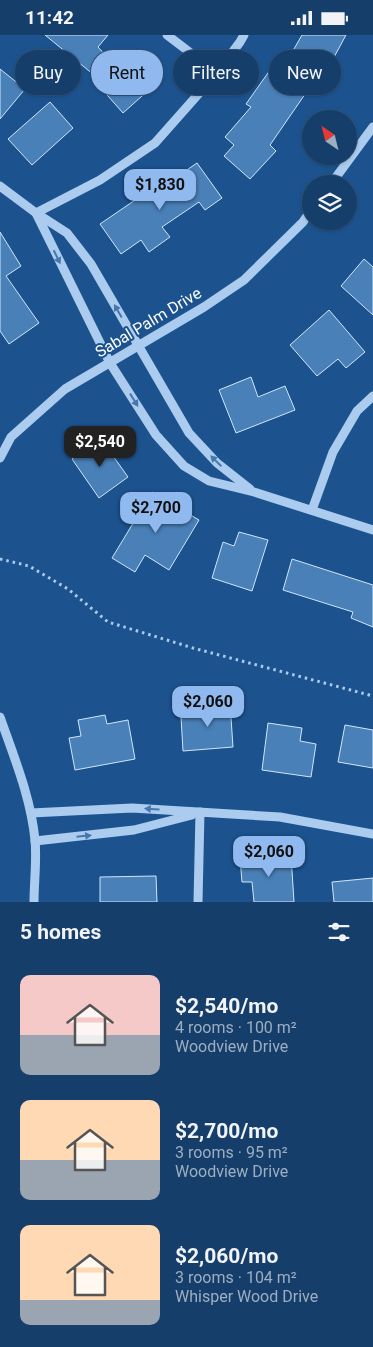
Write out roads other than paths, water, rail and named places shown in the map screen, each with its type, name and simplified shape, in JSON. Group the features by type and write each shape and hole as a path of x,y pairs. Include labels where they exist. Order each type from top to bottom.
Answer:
{"street":[{"path":"167,35 187,50"},
{"path":"234,50 244,35"},
{"path":"36,213 100,180 155,143 198,95"},
{"path":"338,175 373,127"},
{"path":"0,186 67,233 91,264 189,433 217,463 254,492"},
{"path":"36,213 110,363 156,435 184,466 209,481 254,492 373,530"},
{"name":"Sabal Palm Drive","path":"0,458 11,437 65,389 204,307 244,280 302,223"},
{"path":"312,510 333,452 357,411 373,396"},
{"path":"0,717 18,767 31,813 35,841 34,902"},
{"path":"31,813 132,807 280,817 373,834"},
{"path":"35,841 134,831 200,812"},
{"path":"198,902 200,812"}]}
